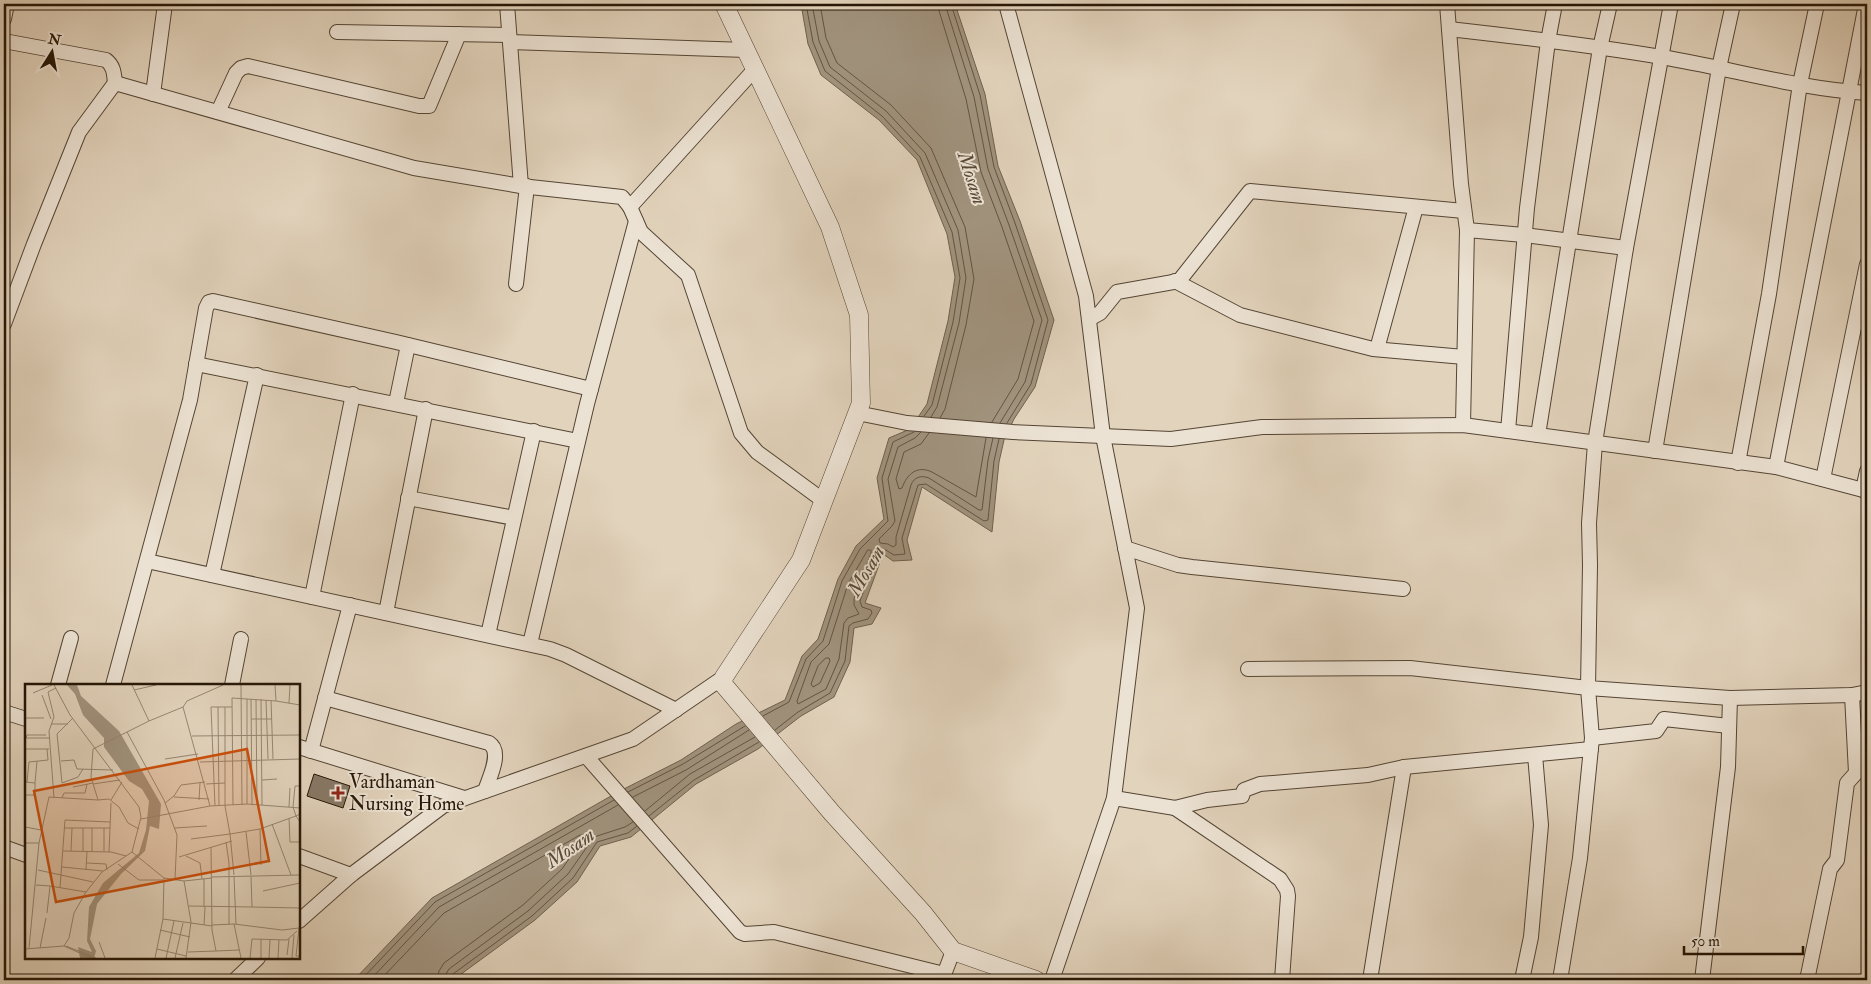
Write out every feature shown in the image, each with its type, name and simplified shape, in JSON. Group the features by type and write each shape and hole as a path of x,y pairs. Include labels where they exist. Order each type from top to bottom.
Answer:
{"street":[{"path":"4,19 7,4"},
{"path":"153,94 165,4"},
{"path":"507,4 524,186 516,284"},
{"path":"300,920 351,875 443,806 633,739 724,680 801,560 861,403 859,315 830,227 724,4"},
{"path":"1006,4 1086,296 1103,436 1137,608 1114,798 1052,980"},
{"path":"1447,4 1467,230 1463,425"},
{"path":"1508,431 1524,235 1548,41 1555,4"},
{"path":"1538,435 1600,48 1610,4"},
{"path":"1560,980 1580,858 1591,744 1588,688 1589,523 1595,443 1626,248 1660,57 1672,4"},
{"path":"1656,451 1719,68 1733,4"},
{"path":"1738,463 1770,294 1800,84 1816,4"},
{"path":"1776,467 1866,4"},
{"path":"1449,29 1660,57 1800,84 1867,94"},
{"path":"337,32 460,34 746,50"},
{"path":"218,112 236,73 241,68 248,66 419,106 429,106 460,34"},
{"path":"4,41 106,60 113,68 115,83 79,132 4,324"},
{"path":"630,207 756,69"},
{"path":"115,83 414,168 524,186 622,197 630,207 641,232 688,275 741,433 757,452 824,501"},
{"path":"1089,319 1100,313 1117,292 1178,281 1250,191 1464,211"},
{"path":"1377,349 1416,207"},
{"path":"530,644 591,389 636,220"},
{"path":"1467,230 1626,248"},
{"path":"1823,480 1867,264"},
{"path":"1175,281 1240,315 1377,349 1464,357"},
{"path":"113,684 190,400 206,308 209,302 408,345 591,389"},
{"path":"396,403 408,345"},
{"path":"196,364 353,394 578,441"},
{"path":"212,575 257,375"},
{"path":"312,596 353,394"},
{"path":"386,612 426,409"},
{"path":"857,413 907,423 1013,432 1171,439 1262,427 1463,425 1776,467 1865,490 1867,471"},
{"path":"488,635 534,432"},
{"path":"408,498 514,518"},
{"path":"1125,548 1192,568 1403,589"},
{"path":"147,561 530,644 566,655 676,710"},
{"path":"350,605 325,698 305,749 464,798"},
{"path":"58,684 71,638"},
{"path":"232,684 241,639"},
{"path":"1248,669 1410,668 1588,688 1730,698 1852,695 1867,692"},
{"path":"724,680 832,813 923,913 953,951 1036,980"},
{"path":"1807,980 1830,869 1837,860 1847,783 1856,773 1852,695"},
{"path":"325,698 489,743 496,750 496,758 485,791"},
{"path":"1702,980 1728,767 1730,698"},
{"path":"4,712 25,719"},
{"path":"1114,798 1175,808 1207,800 1242,796 1244,790 1260,784 1368,774 1404,767 1535,755 1656,731 1664,719 1729,726"},
{"path":"1522,980 1531,937 1541,825 1535,755"},
{"path":"586,756 737,929 745,934 774,932 943,977 953,951"},
{"path":"1370,980 1404,767"},
{"path":"1175,808 1280,879 1284,885 1288,896 1282,980"},
{"path":"4,847 25,856"},
{"path":"300,856 351,875"},
{"path":"235,980 257,959"}],"water":[{"name":"Mosam","path":"801,4 955,4 985,94 998,166 1020,221 1054,320 1035,387 1014,419 1004,440 999,462 992,532 922,487 907,540 912,560 893,561 883,554 865,603 881,608 872,624 854,628 850,662 834,697 801,716 758,749 696,784 631,837 600,846 577,882 535,920 453,980 354,980 432,898 618,792 681,760 736,724 785,700 802,656 818,639 838,579 856,546 884,519 877,478 889,438 910,429 927,404 948,321 955,277 947,234 917,160 879,120 821,75 808,44"}],"building":[{"path":"314,774 350,786 343,808 307,796"}],"place":[{"name":"Vardhaman Nursing Home","path":"338,793"}]}
